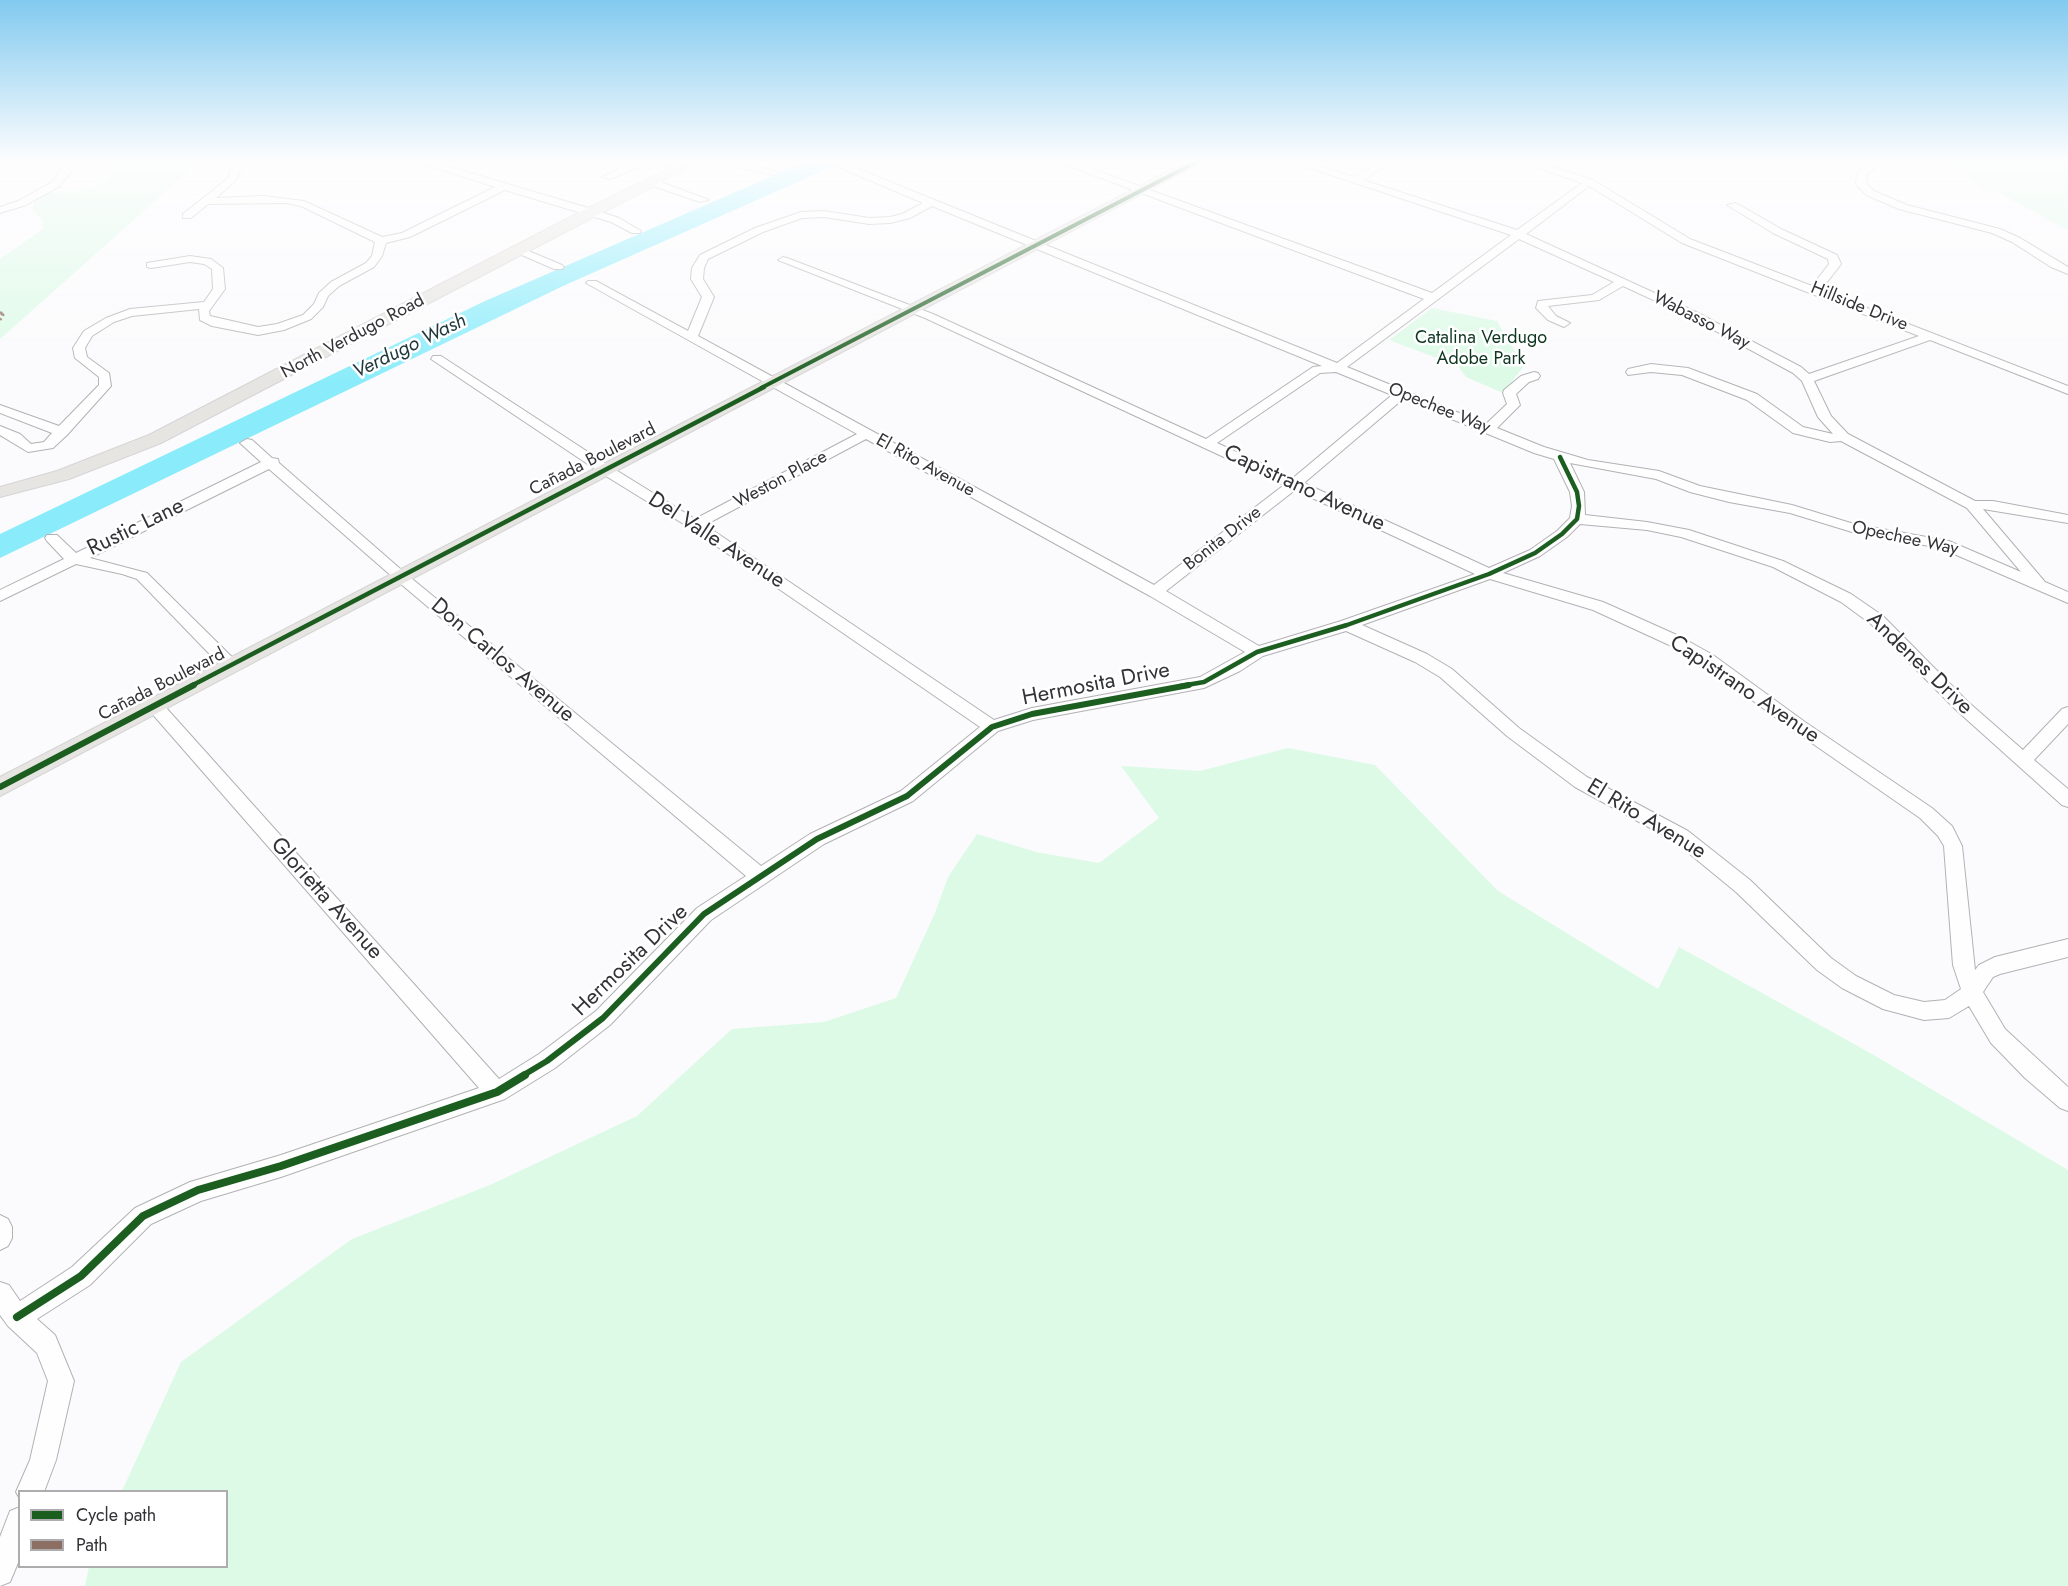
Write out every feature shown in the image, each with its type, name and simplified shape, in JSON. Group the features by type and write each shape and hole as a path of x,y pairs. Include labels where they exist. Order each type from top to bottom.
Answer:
{"main road":[{"name":"North Verdugo Road","path":"0,492 63,476 155,439 549,234"},
{"name":"Cañada Boulevard","path":"0,786 1057,234"}],"street":[{"path":"366,234 381,241 408,234"},
{"path":"692,337 708,297 697,279 698,268 704,256 751,234"},
{"name":"Opechee Way","path":"1009,234 1560,457 1659,475 1695,489 1792,509 1852,528 1944,544 2068,598"},
{"path":"1261,234 1431,297"},
{"path":"1207,444 1317,370 1338,368 1518,234"},
{"name":"Wabasso Way","path":"1518,234 1692,314 1797,370 1807,379"},
{"name":"Hillside Drive","path":"1675,234 1686,241 2068,390"},
{"path":"1783,234 1833,257 1834,264 1815,290"},
{"path":"2003,234 2068,271"},
{"path":"151,264 190,259 207,261 216,268 219,289 203,311 204,318 212,322 258,331 307,318 319,305 323,295 335,284 370,265 377,256 381,241"},
{"path":"519,250 558,267"},
{"name":"Capistrano Avenue","path":"783,260 849,283 929,316 1489,573 1599,606 1673,640 1707,659 1799,726 1926,813 1945,831 1953,846 1963,965 1972,992 1998,1036 2033,1071 2068,1101"},
{"path":"1564,322 1552,318 1542,308 1542,303 1595,298 1622,282"},
{"name":"El Rito Avenue","path":"592,283 1155,592 1257,652"},
{"path":"0,430 15,437 31,449 48,445 62,432 105,386 105,375 81,358 79,348 88,334 110,320 130,313 209,305"},
{"path":"1930,336 1807,379 1825,417 1843,437 1972,506 2041,586"},
{"name":"Del Valle Avenue","path":"437,359 606,470 695,525 992,727"},
{"path":"1632,372 1651,368 1684,371 1752,397 1798,430 1830,438 1843,437"},
{"path":"1488,429 1514,405 1509,393 1525,379 1534,376"},
{"name":"Bonita Drive","path":"1155,592 1293,485 1401,394"},
{"path":"0,409 62,432"},
{"name":"Weston Place","path":"695,525 866,434"},
{"name":"Don Carlos Avenue","path":"247,443 273,462 400,576 760,876"},
{"path":"1560,457 1577,492 1580,506 1577,519"},
{"name":"Rustic Lane","path":"0,596 73,558 273,462"},
{"path":"1972,506 1993,505 2068,519"},
{"name":"Hermosita Drive","path":"17,1317 81,1276 143,1216 198,1190 281,1167 497,1092 547,1061 603,1018 704,914 817,839 907,796 992,727 1032,714 1204,682 1257,652 1347,625 1489,573 1535,553 1562,534 1577,519"},
{"name":"Andenes Drive","path":"1577,519 1647,526 1684,533 1778,564 1846,598 1877,620 1961,705 2068,800"},
{"path":"52,538 73,558 142,576 231,666"},
{"name":"El Rito Avenue","path":"1347,625 1422,658 1446,673 1513,732 1581,782 1615,802 1653,819 1701,850 1743,886 1784,927 1849,982 1890,1003 1924,1011 1949,1009 1972,992"},
{"name":"Glorietta Avenue","path":"154,705 497,1092"},
{"path":"2024,760 2068,713"},
{"path":"1972,992 1986,971 1995,966 2068,948"},
{"path":"0,1227 0,1238"},
{"path":"0,1294 17,1317 46,1344 61,1381 43,1460 30,1490"},
{"path":"0,1572 18,1526"}],"green space":[{"path":"36,234 118,234 0,339 0,259"},
{"name":"Catalina Verdugo Adobe Park","path":"1432,308 1497,321 1524,366 1503,393 1466,377 1458,366 1389,340"},
{"path":"1288,748 1375,765 1498,891 1658,989 1679,947 1872,1054 2068,1170 2068,1586 85,1586 89,1568 228,1568 228,1490 122,1490 181,1362 352,1239 490,1185 637,1116 732,1029 824,1022 896,998 935,913 948,877 977,834 1036,852 1099,863 1159,818 1121,766 1200,771"}],"water":[{"name":"Verdugo Wash","path":"639,234 680,234 563,286 0,558 0,534 485,301"}],"marked path":[{"path":"0,312 3,315 0,320"}],"cycle path":[{"path":"0,787 1058,234"},
{"path":"17,1317 81,1276 143,1216 198,1190 281,1166 497,1092 547,1061 603,1018 704,914 817,839 907,796 992,727 1032,714 1204,682 1257,652 1347,625 1489,574 1535,553 1562,534 1577,519 1579,506 1577,492 1560,457"}]}
